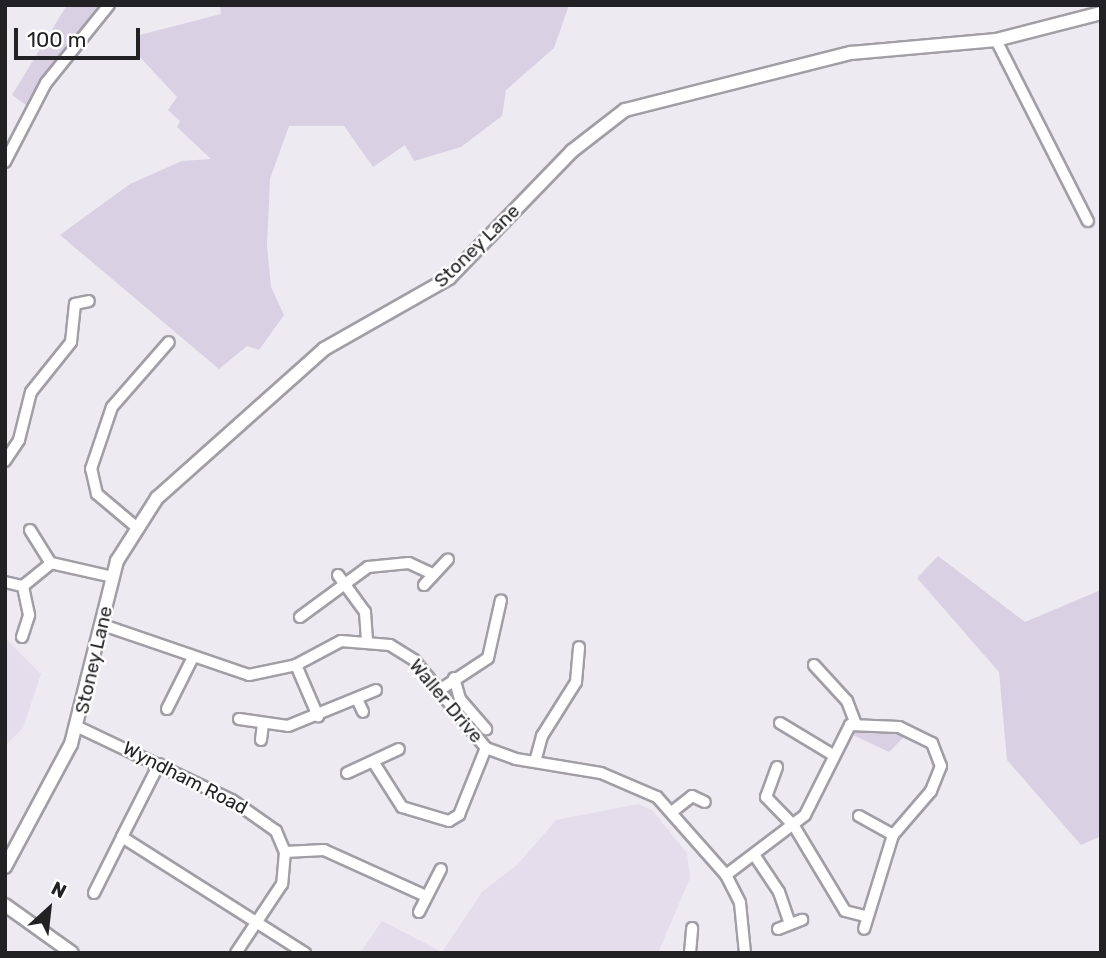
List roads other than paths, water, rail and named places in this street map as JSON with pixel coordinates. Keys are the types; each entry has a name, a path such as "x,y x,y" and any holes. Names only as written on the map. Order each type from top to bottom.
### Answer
{"street":[{"path":"5,162 46,83 109,5"},
{"name":"Stoney Lane","path":"5,867 78,727 113,578 135,526 170,482 324,349 449,278 572,151 625,110 851,53 996,40 1101,13"},
{"path":"996,40 1088,221"},
{"path":"5,461 19,440 31,392 71,342 75,304 89,301"},
{"path":"135,526 97,494 91,469 113,407 169,342"},
{"path":"30,530 51,563 113,578"},
{"path":"424,585 448,559"},
{"path":"300,617 341,579 385,562 409,562 433,574"},
{"path":"23,586 51,563"},
{"path":"341,579 365,612 367,639"},
{"path":"5,582 23,586"},
{"path":"22,637 29,615 23,586"},
{"path":"438,691 488,658 491,613 501,600"},
{"name":"Waller Drive","path":"103,625 192,659 249,675 296,665 334,644 367,639 402,652 486,748 535,762 625,780 673,811 726,875 740,903 745,953"},
{"path":"535,762 542,736 576,682 579,647"},
{"path":"185,705 170,704 192,659"},
{"path":"814,664 847,701 855,722"},
{"path":"296,665 318,716"},
{"path":"454,678 460,699 486,729"},
{"path":"239,719 288,726 318,716 376,690"},
{"path":"566,698 576,706"},
{"path":"357,699 363,712"},
{"path":"726,875 794,826 814,801 833,755 855,722"},
{"path":"855,722 900,727 932,743 940,755 936,783 893,835 865,916 864,929"},
{"path":"261,740 263,723"},
{"path":"780,723 833,755"},
{"name":"Wyndham Road","path":"78,727 159,764 257,814 276,831 285,852"},
{"path":"374,763 402,807 449,821 459,815 486,748"},
{"path":"347,772 374,763 398,750"},
{"path":"93,893 159,764"},
{"path":"777,767 764,793 794,826 845,911 865,916"},
{"path":"673,811 692,796 705,802"},
{"path":"859,816 893,835"},
{"path":"122,838 259,920 304,953"},
{"path":"236,953 282,884 285,852 324,850 426,896"},
{"path":"755,856 779,892 790,924"},
{"path":"419,912 441,869"},
{"path":"5,905 72,953"},
{"path":"778,929 803,920"},
{"path":"690,953 692,928"}]}
